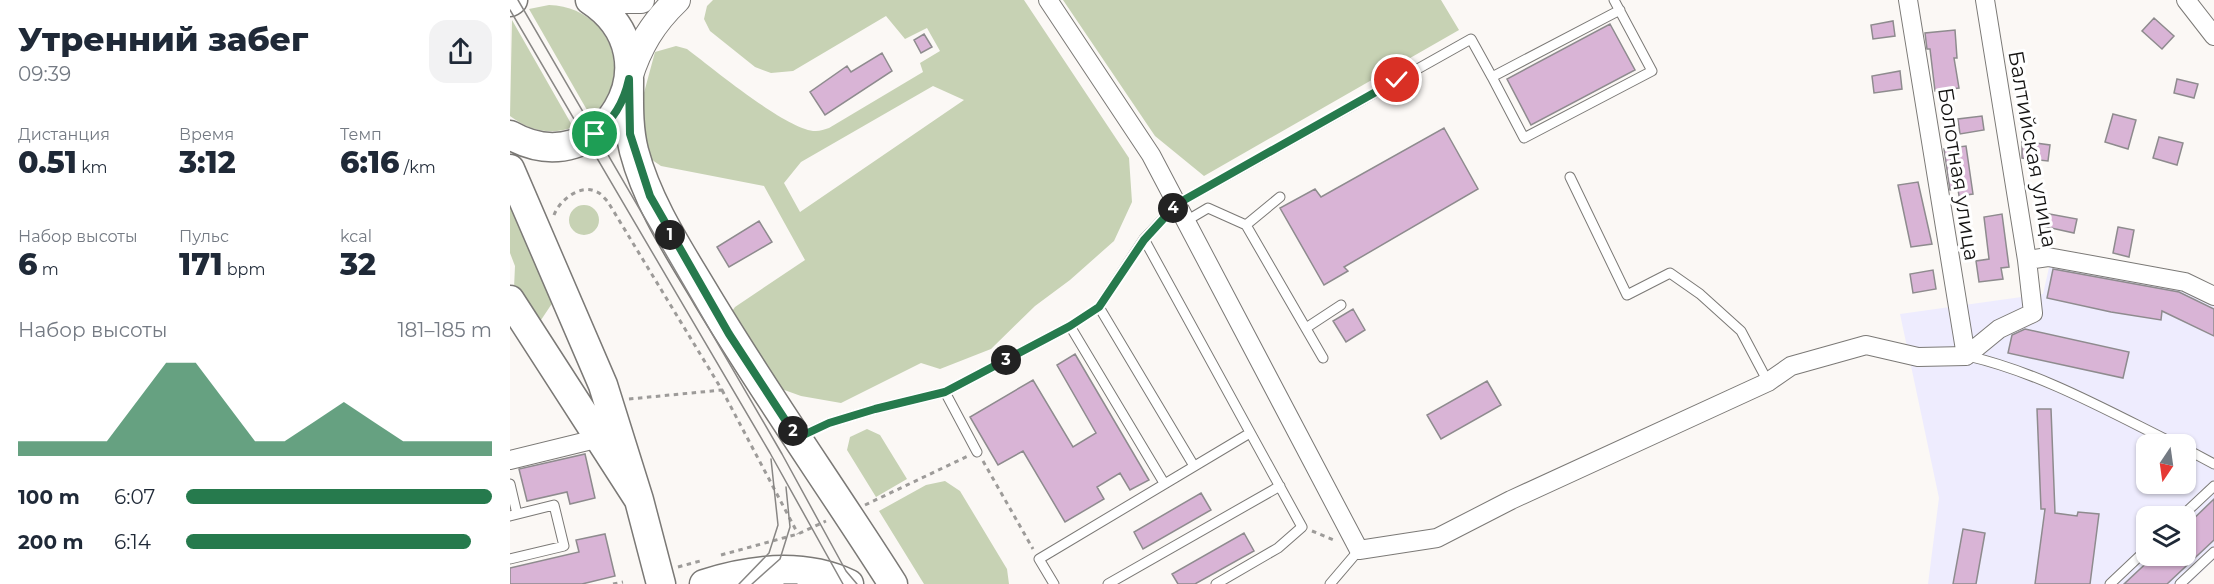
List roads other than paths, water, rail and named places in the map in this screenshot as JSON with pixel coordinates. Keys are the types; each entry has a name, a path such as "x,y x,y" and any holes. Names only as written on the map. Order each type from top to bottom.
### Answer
{"main road":[{"path":"590,0 611,17 619,28 628,51 630,134 650,196 729,334 893,584"},
{"path":"613,0 641,0"},
{"path":"518,142 563,146 588,138 598,131 620,107 645,37 658,18 677,0"},
{"path":"510,169 603,385 639,500 668,576"},
{"path":"510,300 639,500"},
{"path":"707,571 729,576 790,569 813,571 839,582 855,562 861,550 854,523"}],"street":[{"path":"1048,0 1151,154 1359,550 1437,538 1511,500 1768,382 1791,366 1866,345 1918,357 1966,356 1999,329 2033,313 2027,260"},
{"name":"Болотная улица","path":"1908,0 1966,356"},
{"name":"Балтийская улица","path":"1985,0 2027,260 2048,257 2185,282 2214,296"},
{"path":"2186,0 2214,36"},
{"path":"510,460 600,438"}],"lane":[{"path":"797,438 829,423 945,392 1070,326 1099,307 1144,240 1177,204 1471,39 1524,138 1652,71 1614,0"},
{"path":"1492,77 1620,10"},
{"path":"1570,177 1627,295 1670,273 1700,294 1741,331 1768,382"},
{"path":"1246,225 1280,197"},
{"path":"1186,221 1208,208 1246,225 1323,358"},
{"path":"1144,240 1302,527 1278,548 1216,584"},
{"path":"1306,328 1341,305"},
{"path":"1099,307 1194,466"},
{"path":"1070,326 1164,483"},
{"path":"1966,356 1996,363 2070,392 2155,434"},
{"path":"945,392 977,452"},
{"path":"1054,584 1039,559 1250,433"},
{"path":"2196,454 2214,464"},
{"path":"510,484 513,515 554,505 564,546 510,559"},
{"path":"1108,584 1280,486"},
{"path":"2193,506 2214,486"},
{"path":"1330,584 1359,550"},
{"path":"2180,584 2214,552"},
{"path":"2110,584 2136,559"}],"tram line":[{"path":"518,0 782,454 846,571 857,584"},
{"path":"510,10 770,453 843,584"},
{"path":"739,584 769,553 778,525 771,459"},
{"path":"752,584 780,559 790,527 786,487"},
{"path":"784,584 797,584"}]}
